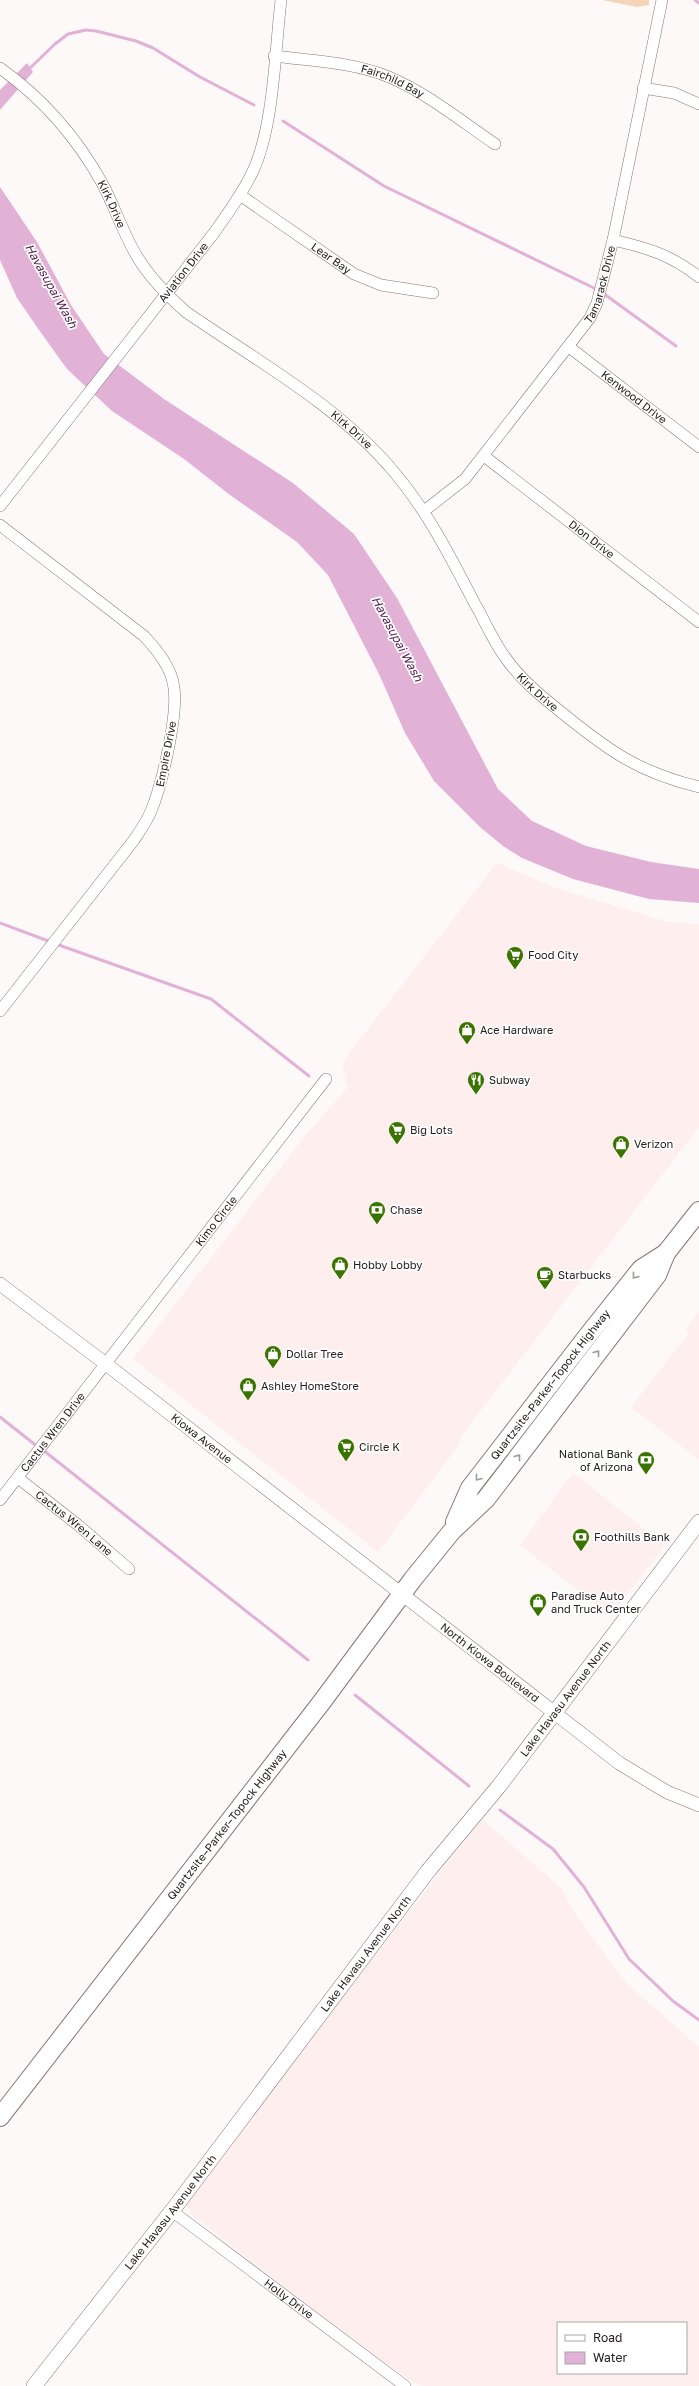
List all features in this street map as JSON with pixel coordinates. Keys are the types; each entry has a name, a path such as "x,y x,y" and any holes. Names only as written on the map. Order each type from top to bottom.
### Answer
{"highway":[{"name":"Quartzsite–Parker–Topock Highway","path":"0,2117 312,1716 401,1595 452,1530 470,1488 641,1269 666,1253 699,1211"}],"main road":[{"name":"Lake Havasu Avenue North","path":"34,2386 172,2211 428,1871 473,1819 699,1522"}],"street":[{"name":"Aviation Drive","path":"0,506 214,233 240,195 254,170 262,147 269,113 281,0"},
{"name":"Tamarack Drive","path":"424,511 465,479 569,347 590,318 597,303 613,240 662,0"},
{"name":"Fairchild Bay","path":"274,56 359,67 389,77 417,92 495,144"},
{"name":"Kirk Drive","path":"0,68 35,96 72,136 102,183 138,258 166,294 186,312 324,406 374,450 394,471 424,511 504,657 531,688 599,742 631,763 657,776 699,787"},
{"path":"643,88 674,94 699,104"},
{"name":"Lear Bay","path":"240,195 354,274 381,286 433,292"},
{"path":"613,240 649,248 679,262 699,277"},
{"name":"Kenwood Drive","path":"569,347 699,447"},
{"name":"Dion Drive","path":"484,456 699,622"},
{"name":"Empire Drive","path":"0,526 144,636 156,649 166,666 174,688 174,714 161,779 151,813 134,840 0,1011"},
{"name":"Kimo Circle","path":"106,1364 326,1079"},
{"name":"Kiowa Avenue","path":"0,1284 106,1364 401,1595"},
{"name":"Cactus Wren Drive","path":"0,1500 106,1364"},
{"name":"Cactus Wren Lane","path":"18,1478 78,1525 129,1569"},
{"name":"North Kiowa Boulevard","path":"401,1595 619,1763 667,1792 699,1805"},
{"name":"Holly Drive","path":"172,2211 405,2386"}],"shaded area":[{"path":"602,0 649,0 649,5 637,7"},
{"path":"497,863 553,887 667,922 699,924 699,1127 462,1435 459,1445 378,1552 133,1359 305,1136 349,1086 345,1082 346,1075 342,1066 350,1052"},
{"path":"699,1312 699,1460 631,1407 689,1333 685,1330"},
{"path":"573,1473 665,1545 611,1616 520,1545"},
{"path":"483,1820 560,1887 578,1918 627,1984 699,2047 699,2386 423,2386 414,2383 363,2348 192,2215 187,2205 188,2197 471,1832"}],"water":[{"path":"27,63 33,72 0,110 0,90"},
{"name":"Havasupai Wash","path":"0,187 37,242 71,305 104,354 164,399 293,483 354,534 397,598 498,789 532,821 586,846 651,862 699,869 699,903 649,899 573,879 522,858 503,846 480,827 434,781 405,733 379,674 328,575 297,542 230,495 184,459 112,411 67,369 17,298 0,260"}],"waterway":[{"path":"695,0 699,3"},
{"path":"28,70 55,44 68,34 86,30 96,31 136,41 153,48 200,77 254,105"},
{"path":"283,121 384,186 600,291 676,346"},
{"path":"0,923 51,942"},
{"path":"56,944 211,999 309,1076"},
{"path":"0,1417 38,1447"},
{"path":"43,1450 308,1660"},
{"path":"355,1695 469,1786"},
{"path":"500,1810 553,1849 584,1887 629,1959 673,2001 699,2020"}],"place":[{"name":"Food City","path":"515,970"},
{"name":"Ace Hardware","path":"467,1045"},
{"name":"Subway","path":"476,1095"},
{"name":"Big Lots","path":"397,1145"},
{"name":"Verizon","path":"621,1159"},
{"name":"Chase","path":"377,1225"},
{"name":"Hobby Lobby","path":"340,1280"},
{"name":"Starbucks","path":"545,1290"},
{"name":"Dollar Tree","path":"273,1369"},
{"name":"Ashley HomeStore","path":"248,1401"},
{"name":"Circle K","path":"346,1462"},
{"name":"National Bank of Arizona","path":"646,1475"},
{"name":"Foothills Bank","path":"581,1552"},
{"name":"Paradise Auto and Truck Center","path":"538,1617"}]}
